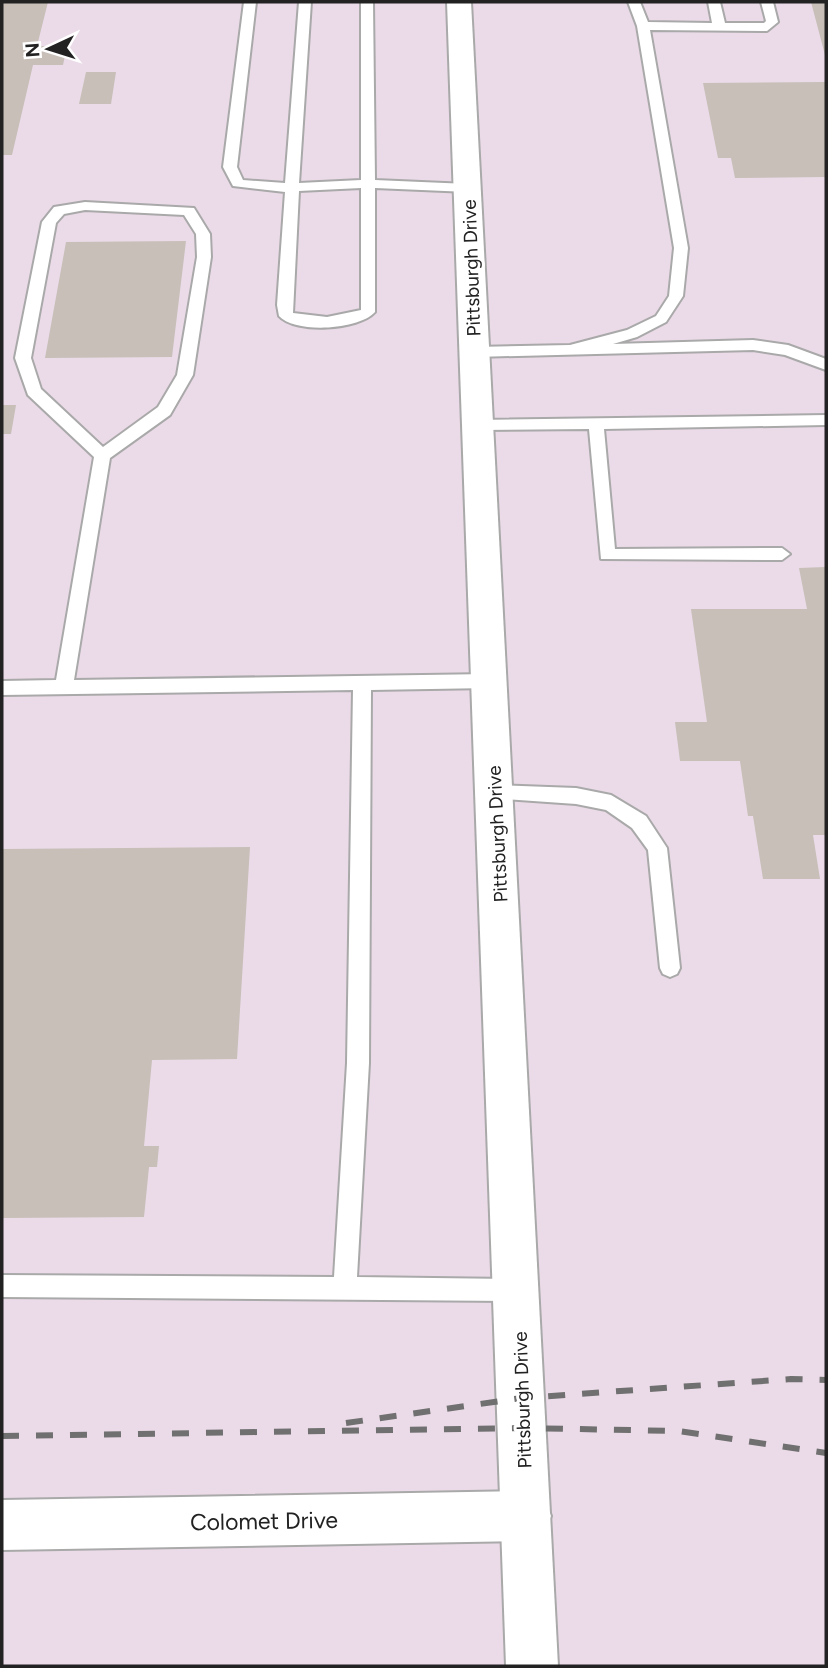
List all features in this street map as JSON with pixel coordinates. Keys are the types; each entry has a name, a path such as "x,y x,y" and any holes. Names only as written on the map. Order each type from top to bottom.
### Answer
{"street":[{"name":"Pittsburgh Drive","path":"459,2 533,1666"},
{"name":"Colomet Drive","path":"2,1525 526,1517"}],"lane":[{"path":"250,2 230,167 238,183 258,187 368,184 468,188"},
{"path":"305,2 284,305 286,316 297,321 356,319 368,312 368,2"},
{"path":"572,349 632,334 661,320 676,296 681,248 643,26 634,2"},
{"path":"714,2 719,27"},
{"path":"643,26 768,27 772,22 767,2"},
{"path":"64,687 102,456 164,411 185,375 204,257 203,234 189,211 85,206 59,211 49,222 23,358 34,391 102,456"},
{"path":"475,352 753,345 788,350 826,365"},
{"path":"478,425 826,420"},
{"path":"596,423 607,555 782,554"},
{"path":"2,688 490,681"},
{"path":"345,1288 358,1063 362,683"},
{"path":"495,793 576,796 611,803 639,822 657,848 670,968"},
{"path":"2,1286 518,1290"}],"shaded area":[{"path":"2,2 826,2 826,1666 2,1666"}],"building":[{"path":"2,2 48,2 37,46 67,46 63,65 33,65 12,155 2,155"},
{"path":"811,2 826,2 826,55 825,55"},
{"path":"86,72 116,72 111,104 79,104"},
{"path":"826,82 826,177 735,178 731,158 718,158 703,83"},
{"path":"186,241 172,357 45,358 66,242"},
{"path":"2,405 16,405 11,434 2,434"},
{"path":"826,567 826,835 813,835 820,879 763,879 753,816 748,816 740,761 680,761 675,722 707,722 691,609 807,609 799,568"},
{"path":"250,847 237,1059 152,1060 144,1146 159,1146 157,1167 149,1167 144,1217 2,1218 2,849"}],"railway":[{"path":"346,1423 522,1398 791,1379 826,1380"},
{"path":"2,1436 523,1428 678,1431 826,1453"}]}
